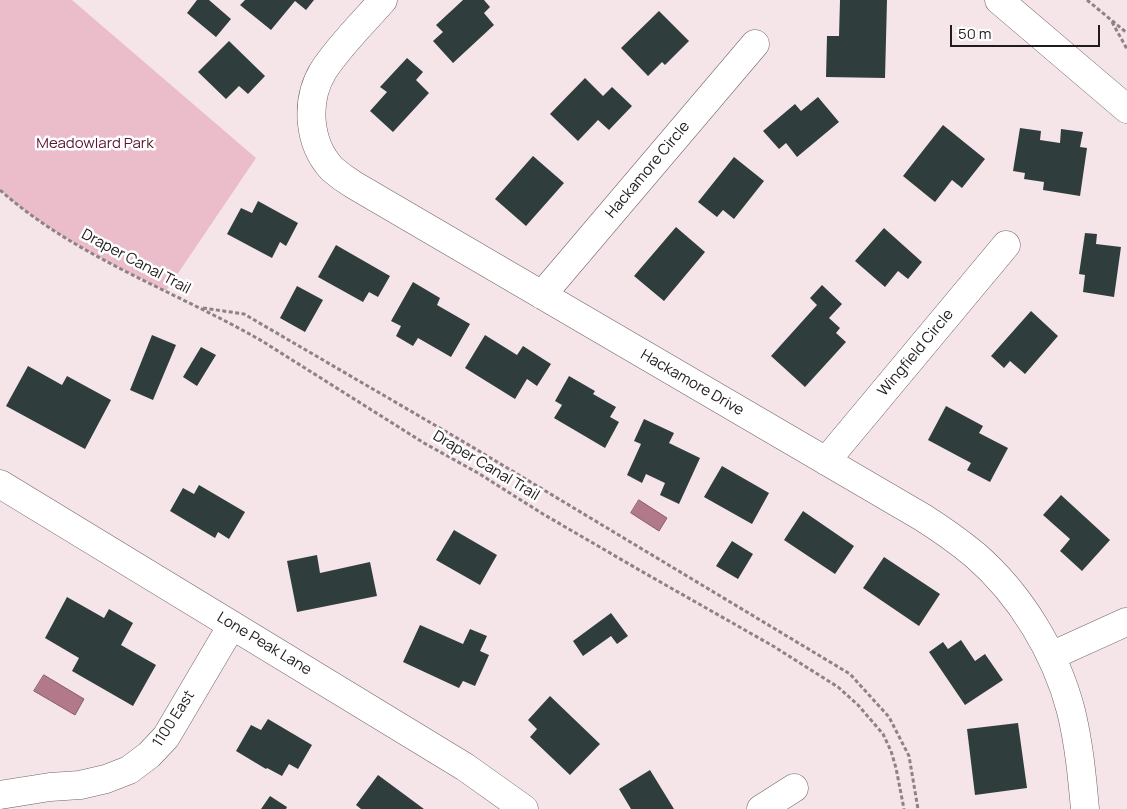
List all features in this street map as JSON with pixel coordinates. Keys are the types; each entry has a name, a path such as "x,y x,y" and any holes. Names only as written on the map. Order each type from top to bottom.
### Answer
{"street":[{"name":"Hackamore Drive","path":"383,0 332,59 316,87 312,102 311,118 313,132 324,158 332,169 354,185 935,525 976,556 1009,591 1051,656 1065,693 1075,728 1081,764 1085,809"},
{"path":"999,0 1127,110"},
{"name":"Hackamore Circle","path":"542,295 755,44"},
{"name":"Wingfield Circle","path":"826,461 1006,245"},
{"name":"Lone Peak Lane","path":"0,484 466,767 524,809"},
{"path":"1051,656 1126,622"},
{"name":"1100 East","path":"0,795 52,798 80,785 106,779 129,770 150,755 166,737 232,625"},
{"path":"761,809 794,788"}],"path":[{"path":"1087,0 1127,33"},
{"path":"1110,19 1127,49"},
{"name":"Draper Canal Trail","path":"0,190 33,216 90,252 262,341 424,443 478,473 640,571 773,646 838,687 858,705 883,734 891,751 904,809"},
{"path":"198,307 244,314 469,445 850,674 889,717 909,756 918,809"}],"green space":[{"name":"Meadowlard Park","path":"0,0 72,0 256,158 166,291 79,246 38,220 0,190"}],"shaded area":[{"path":"639,500 667,518 659,531 631,513"},
{"path":"44,675 84,699 75,715 34,691"}],"building":[{"path":"197,0 209,0 231,19 216,37 187,13"},
{"path":"245,0 314,0 306,10 295,1 271,30 240,5"},
{"path":"463,0 484,0 490,7 484,13 494,25 453,63 433,41 443,32 436,25"},
{"path":"840,0 887,0 885,78 826,77 827,36 839,36"},
{"path":"659,11 689,41 665,65 662,62 648,76 621,48"},
{"path":"229,41 265,76 248,94 239,86 226,99 198,72"},
{"path":"407,58 423,72 416,80 429,93 393,132 370,111 387,92 380,87"},
{"path":"585,78 603,96 612,87 632,106 609,130 598,120 578,141 550,114"},
{"path":"818,97 839,122 797,157 786,143 779,149 763,131 795,104 801,111"},
{"path":"943,125 985,159 962,188 952,180 935,202 903,176"},
{"path":"1020,128 1041,131 1040,140 1060,143 1061,129 1083,132 1080,147 1087,148 1080,196 1043,190 1044,182 1024,179 1025,173 1013,171"},
{"path":"533,156 564,183 526,226 495,199"},
{"path":"734,157 764,181 734,219 723,210 717,217 698,202"},
{"path":"258,201 298,223 286,246 280,242 272,258 227,234 241,208 252,213"},
{"path":"676,227 705,252 664,301 634,276"},
{"path":"884,228 922,262 908,279 898,271 885,287 855,261"},
{"path":"1085,233 1097,234 1096,244 1121,247 1114,297 1083,292 1085,275 1079,274"},
{"path":"336,245 390,276 378,297 369,292 363,302 318,277"},
{"path":"413,282 440,298 437,305 470,324 451,357 418,338 413,346 396,336 401,326 391,321"},
{"path":"822,285 842,304 829,318 840,328 836,333 846,342 805,387 771,356 817,305 810,298"},
{"path":"297,286 323,300 305,332 280,318"},
{"path":"1031,311 1058,336 1025,374 1010,361 1004,368 991,356"},
{"path":"152,335 176,345 153,400 130,390"},
{"path":"485,335 517,355 523,346 551,364 537,386 527,379 515,399 465,368"},
{"path":"201,347 216,355 197,386 183,377"},
{"path":"28,366 62,385 67,376 111,400 85,449 6,406"},
{"path":"569,376 595,391 593,394 616,407 610,417 619,422 605,448 554,418 562,405 555,401"},
{"path":"946,406 983,426 979,433 1008,448 990,482 967,470 971,463 928,440"},
{"path":"644,419 674,433 669,443 700,458 679,504 660,495 665,483 646,474 642,483 627,475 641,444 634,441"},
{"path":"722,466 769,493 752,524 704,497"},
{"path":"199,485 245,512 229,539 218,532 215,538 170,511 183,488 194,494"},
{"path":"1061,495 1110,540 1082,571 1060,551 1070,539 1043,515"},
{"path":"803,511 854,546 835,574 784,540"},
{"path":"454,530 497,555 480,585 436,560"},
{"path":"732,541 753,554 738,579 716,566"},
{"path":"317,555 320,573 370,562 377,596 297,612 287,561"},
{"path":"884,557 940,594 919,626 863,588"},
{"path":"67,597 104,618 109,609 133,623 121,645 156,665 133,706 72,671 79,658 45,638"},
{"path":"611,613 628,636 617,644 611,636 583,656 573,641"},
{"path":"420,625 463,644 470,629 487,636 480,651 489,655 475,686 463,681 459,688 403,662"},
{"path":"961,640 975,661 985,654 1003,680 965,705 929,652 943,642 948,649"},
{"path":"550,696 600,744 570,775 530,737 537,729 528,720"},
{"path":"268,719 312,745 298,769 289,764 282,776 236,751 251,725 261,730"},
{"path":"1018,723 1027,788 975,795 967,729"},
{"path":"650,770 674,809 631,809 619,789"},
{"path":"378,775 424,809 361,809 356,805"},
{"path":"270,796 287,807 286,809 261,809"}]}
